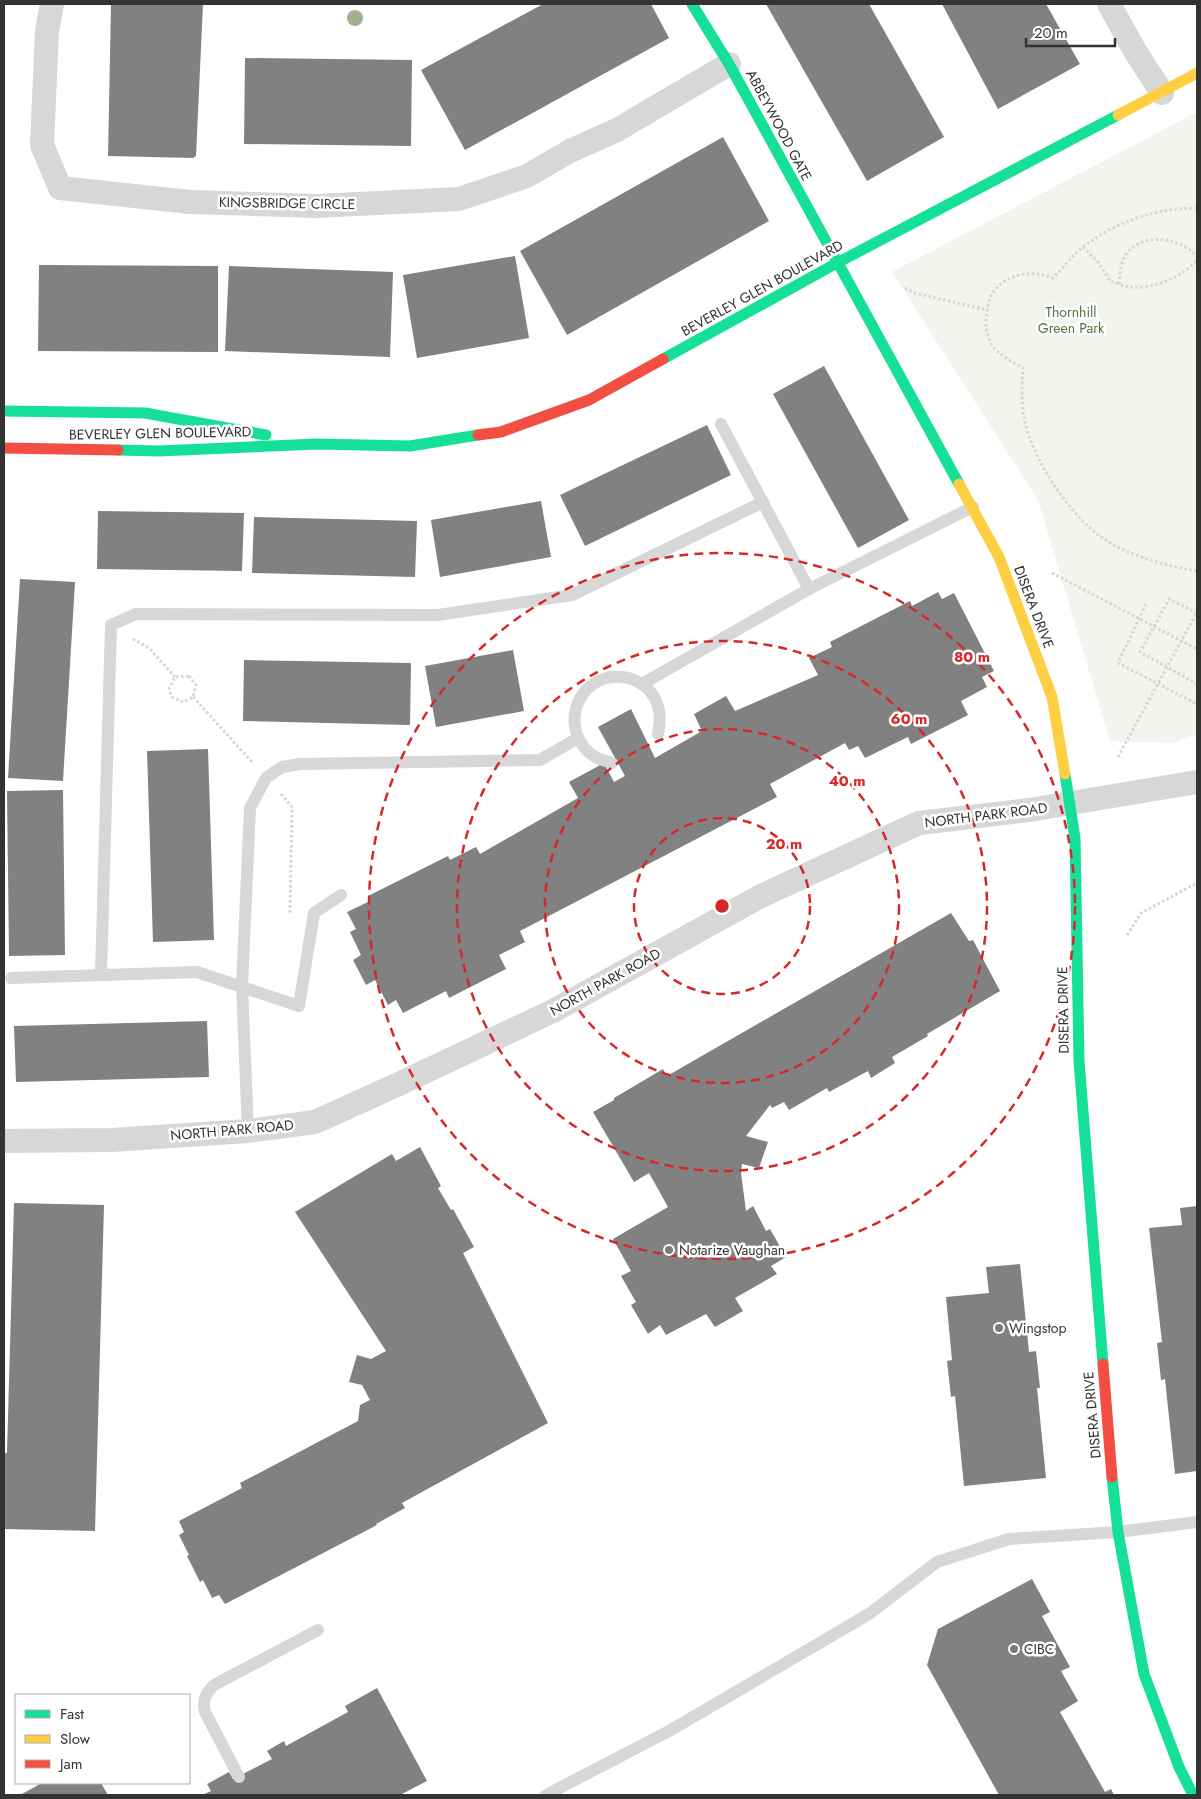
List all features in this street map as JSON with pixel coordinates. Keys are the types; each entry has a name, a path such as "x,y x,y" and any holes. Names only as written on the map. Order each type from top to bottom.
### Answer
{"street":[{"name":"KINGSBRIDGE CIRCLE","path":"52,4 47,31 42,145 60,188 190,202 316,206 459,199 527,176 570,151 618,130 729,64"},
{"name":"ABBEYWOOD GATE","path":"692,4 729,64 837,264"},
{"path":"1109,4 1135,51 1162,93"},
{"name":"BEVERLEY GLEN BOULEVARD","path":"4,448 160,451 317,444 410,446 501,432 589,400 837,264 1197,73"},
{"name":"DISERA DRIVE","path":"837,264 999,558 1052,697 1075,838 1079,1061 1112,1480 1118,1532 1144,1674 1179,1767 1192,1795"},
{"name":"BEVERLEY GLEN BOULEVARD","path":"4,411 145,413 317,444"},
{"name":"NORTH PARK ROAD","path":"4,1142 112,1140 248,1131 315,1122 553,1011 761,896 919,823 1070,804 1197,782"}],"lane":[{"path":"720,424 809,589"},
{"path":"101,974 111,625 136,614 438,615 572,595 763,502"},
{"path":"642,684 809,589 972,507"},
{"path":"612,762 598,758 586,750 578,738 574,725 575,711 580,698 589,687 601,679 615,676 629,678 642,684 652,693 658,706 661,720 658,734"},
{"path":"248,1131 242,986 250,808 266,778 282,768 300,764 540,760 578,738"},
{"path":"11,978 197,972 299,1006 314,913 341,895"},
{"path":"546,1795 669,1731 861,1618 937,1562 1009,1539 1118,1532 1197,1522"},
{"path":"239,1777 205,1712 203,1703 206,1693 214,1685 318,1630"}],"path":[{"path":"1197,208 1157,212 1126,222 1100,235 1083,247 1053,278 1035,274 1018,275 1002,282 991,296 986,323 994,347 1005,358 1023,368 1024,417 1032,444 1058,492 1073,511 1104,539 1140,557 1176,567 1197,570"},
{"path":"1083,247 1098,262 1110,281 1118,284 1129,287 1153,286 1180,275 1197,258 1180,243 1162,239 1148,240 1137,245 1127,254 1122,264 1118,284"},
{"path":"905,288 916,293 987,310"},
{"path":"1052,573 1197,649"},
{"path":"1118,757 1168,668 1197,613 1169,599 1140,652 1168,668 1197,684"},
{"path":"1146,604 1118,663 1197,704"},
{"path":"111,625 149,648 175,677"},
{"path":"189,676 196,685 193,697 183,702 172,697 169,689 175,677 189,676"},
{"path":"1127,935 1142,913 1197,883"}],"green space":[{"name":"Thornhill Green Park","path":"1197,112 1197,734 1173,743 1110,741 1038,500 892,272"}],"building":[{"path":"111,4 203,4 196,156 193,158 108,156"},
{"path":"543,4 651,4 669,38 465,150 421,70"},
{"path":"766,4 869,4 944,137 867,181"},
{"path":"942,4 1046,4 1080,64 998,109"},
{"path":"245,58 412,60 411,146 244,144"},
{"path":"723,137 769,221 567,335 520,251"},
{"path":"515,256 529,338 417,358 403,275"},
{"path":"39,265 218,266 218,352 38,351"},
{"path":"229,266 393,272 390,357 225,351"},
{"path":"824,366 909,520 858,548 773,394"},
{"path":"707,425 731,475 585,546 560,495"},
{"path":"541,501 551,557 440,577 431,520"},
{"path":"98,511 244,513 242,571 97,569"},
{"path":"254,517 417,521 415,577 252,573"},
{"path":"20,579 75,582 63,781 8,778"},
{"path":"938,592 942,599 954,593 994,671 982,677 987,687 961,701 968,715 911,744 908,737 865,758 858,746 849,750 845,743 770,784 777,797 520,931 525,942 499,955 506,969 449,998 446,991 403,1013 396,1000 388,1005 375,980 366,985 353,960 361,955 350,932 356,929 347,912 370,901 368,896 448,856 450,860 476,847 480,854 578,798 569,782 604,763 614,782 625,776 598,727 631,709 655,758 702,731 694,714 726,696 735,711 818,675 809,658 832,647 830,642 910,601 912,606"},
{"path":"513,650 524,711 436,727 425,666"},
{"path":"244,660 411,663 410,725 243,721"},
{"path":"208,749 214,940 153,942 147,751"},
{"path":"63,790 65,955 9,956 7,791"},
{"path":"951,913 969,941 973,940 1000,991 892,1057 895,1063 871,1078 868,1071 829,1092 827,1088 789,1110 784,1102 772,1108 770,1105 746,1136 768,1142 759,1168 742,1164 741,1173 746,1211 753,1206 766,1231 770,1229 786,1257 771,1266 777,1274 735,1298 743,1311 715,1327 706,1314 666,1335 660,1325 648,1334 631,1305 636,1302 621,1276 631,1271 613,1239 668,1207 649,1173 634,1182 593,1112 663,1069 667,1076"},
{"path":"207,1021 209,1077 16,1082 14,1026"},
{"path":"420,1147 441,1186 438,1188 451,1210 453,1209 474,1247 463,1253 548,1423 402,1503 405,1508 377,1525 225,1604 219,1595 212,1598 203,1580 200,1582 179,1535 184,1532 179,1521 242,1488 240,1483 358,1421 360,1405 370,1400 362,1385 349,1382 357,1355 371,1359 386,1351 295,1212 392,1154 396,1161"},
{"path":"14,1203 104,1205 95,1531 4,1529 4,1453 7,1453"},
{"path":"1197,1206 1197,1471 1175,1474 1165,1379 1161,1380 1157,1343 1162,1342 1149,1228 1182,1225 1180,1208"},
{"path":"1020,1264 1029,1352 1036,1351 1040,1388 1037,1388 1046,1478 964,1486 955,1396 951,1397 947,1361 952,1360 946,1297 989,1293 986,1267"},
{"path":"1032,1579 1050,1612 1042,1616 1070,1667 1061,1671 1078,1701 1060,1712 1105,1792 1111,1789 1114,1795 999,1795 927,1665 938,1629"},
{"path":"377,1688 427,1781 400,1795 202,1795 211,1791 207,1784 229,1772 233,1779 272,1759 267,1751 284,1741 286,1746 348,1712 345,1706"},
{"path":"40,1784 102,1784 108,1795 20,1795"}],"traffic: fast":[{"path":"692,4 729,64 959,484"},
{"path":"663,359 837,263 1118,115"},
{"path":"4,411 145,413 266,435"},
{"path":"118,450 159,451 317,444 410,446 478,435"},
{"path":"1065,774 1075,838 1079,1061 1103,1364"},
{"path":"1112,1477 1118,1532 1144,1674 1179,1767 1193,1795"}],"traffic: slow":[{"path":"1118,115 1197,73"},
{"path":"959,484 999,557 1052,697 1065,774"}],"traffic: jam":[{"path":"478,435 501,432 589,400 663,359"},
{"path":"4,448 118,450"},
{"path":"1103,1364 1112,1477"}],"place":[{"name":"Notarize Vaughan","path":"669,1250"},
{"name":"Wingstop","path":"999,1328"},
{"name":"CIBC","path":"1014,1649"}]}
